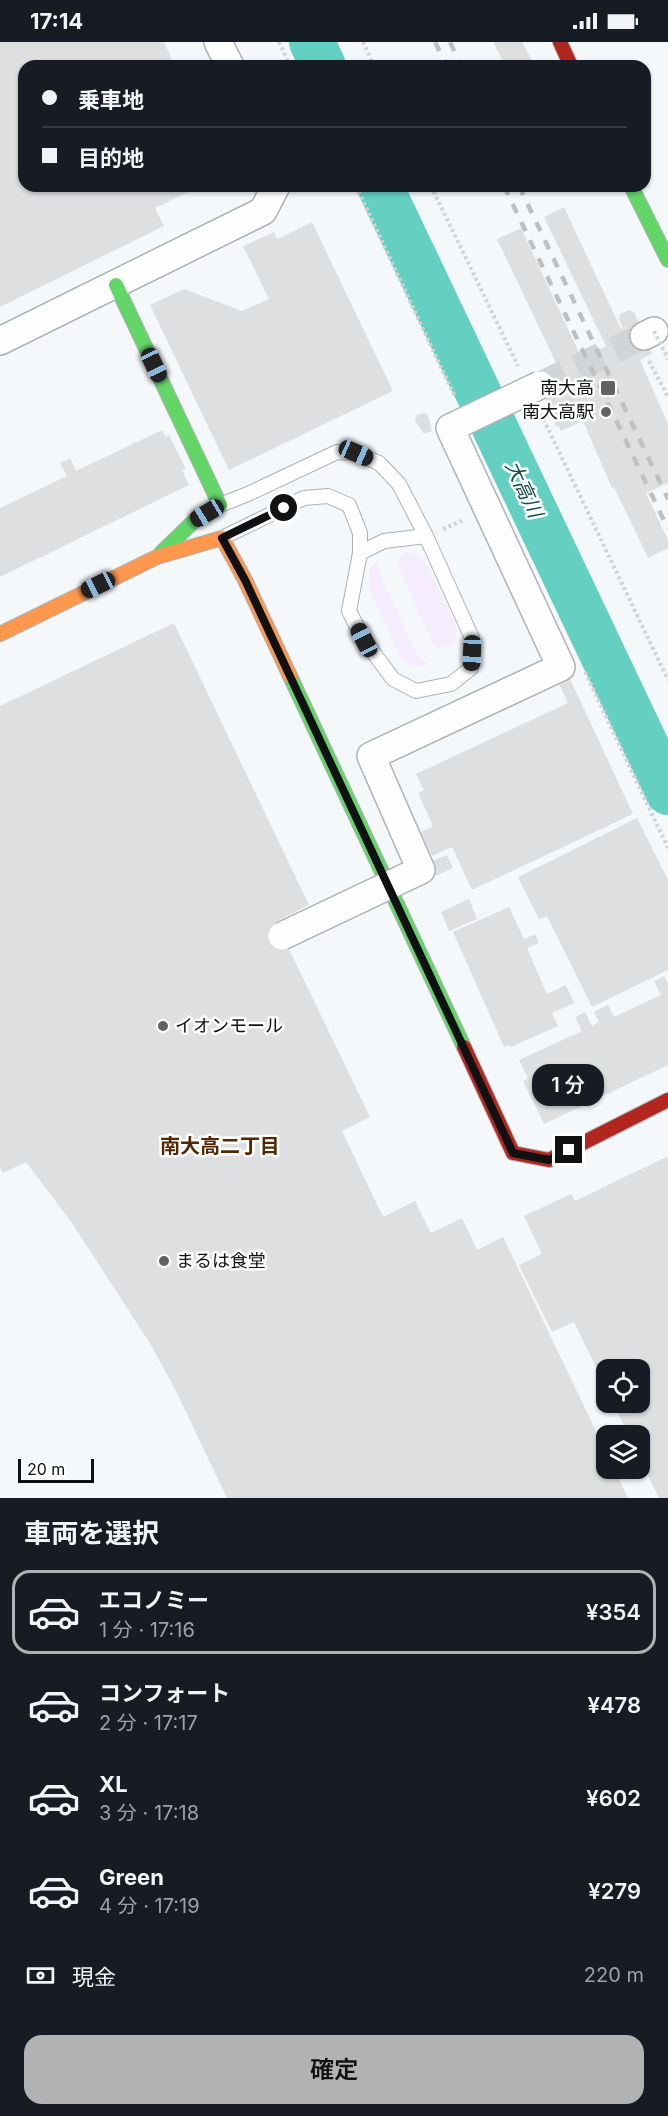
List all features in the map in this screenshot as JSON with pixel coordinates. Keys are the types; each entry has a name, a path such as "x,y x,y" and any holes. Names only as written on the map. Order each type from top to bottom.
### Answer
{"street":[{"path":"218,42 228,60"},
{"path":"560,42 568,60"},
{"path":"0,341 263,211 273,192"},
{"path":"634,192 668,260"},
{"path":"116,285 220,505 195,520 157,557"},
{"path":"282,936 421,870 371,756 561,668 450,428 534,390"},
{"path":"0,633 157,557 222,538 245,580 513,1153 549,1160 668,1100"}],"lane":[{"path":"220,505 337,452 356,453 379,463 399,484 426,536 472,638 471,668 451,684 416,691 393,679 364,640 349,611 360,553 360,533 349,505 328,496 304,498 222,538"},
{"path":"360,553 384,541 426,536"}],"path":[{"path":"279,42 287,60"},
{"path":"363,42 371,60"},
{"path":"434,192 534,390 668,680"},
{"path":"668,359 648,340 668,397"},
{"path":"426,536 472,516"}],"shaded area":[{"path":"406,552 418,555 426,563 455,622 456,636 453,645 438,648 432,642 398,566 399,557"},
{"path":"378,562 379,572 416,653 429,665 417,667 407,664 399,654 369,589 370,568"}],"building":[{"path":"0,42 164,42 172,60 18,60 18,192 188,192 155,208 164,226 0,307"},
{"path":"493,42 522,42 532,60 502,60"},
{"name":"南大高駅","path":"564,207 621,329 623,329 619,319 620,314 629,310 634,312 652,354 640,360 668,424 668,483 646,493 668,540 668,548 648,558 614,487 612,488 583,421 561,431 559,426 556,427 537,376 558,367 497,239 521,228 581,357 606,346 544,217"},
{"path":"312,222 393,391 229,470 150,305 184,289 242,311 269,299 243,246 274,232 277,239"},
{"path":"424,413 428,415 432,431 424,434 415,421 417,415"},
{"path":"162,430 166,437 169,435 186,469 182,470 189,485 0,577 0,508 67,476 60,463 70,458 76,471"},
{"name":"イオンモール","path":"174,623 309,905 276,922 370,1117 342,1131 383,1217 415,1201 431,1233 462,1218 477,1250 503,1237 596,1431 596,1479 619,1479 628,1498 227,1498 176,1391 151,1345 72,1223 26,1162 3,1173 0,1168 0,706"},
{"path":"570,679 633,814 472,890 452,847 432,856 421,832 433,826 418,793 424,790 416,774 568,703 559,684"},
{"path":"637,818 668,880 668,970 592,1007 547,916 539,919 518,877"},
{"path":"447,855 453,868 436,876 430,862"},
{"path":"469,899 477,919 449,931 441,912"},
{"path":"509,907 524,939 535,934 539,943 527,948 547,994 566,985 574,1003 552,1013 558,1026 511,1047 510,1045 504,1047 453,932"},
{"path":"664,976 668,984 668,1065 544,1124 523,1081 528,1078 519,1060 582,1031 575,1017 585,1012 592,1026 599,1022 594,1012 608,1005 614,1017 661,995 654,981"},
{"path":"668,1156 668,1498 659,1498 650,1479 650,1425 624,1425 618,1413 650,1413 650,1359 596,1359 596,1367 574,1322 552,1332 519,1265 542,1254 524,1216 571,1194 575,1201"}],"waterway":[{"name":"大高川","path":"312,42 320,60"},
{"name":"大高川","path":"383,192 668,792"}],"tunnel":[{"path":"540,385 644,336"}],"railway":[{"path":"435,42 444,60"},
{"path":"450,42 458,60"},
{"path":"507,192 668,529"},
{"path":"522,192 668,499"}],"traffic: fast":[{"path":"634,192 668,260"},
{"path":"116,285 220,505 195,520 161,553"},
{"path":"290,676 464,1047"}],"traffic: slow":[{"path":"0,634 157,557 222,538 245,580 290,676"}],"traffic: jam":[{"path":"560,42 568,60"},
{"path":"464,1047 513,1153 549,1160 668,1100"}],"place":[{"name":"南大高","path":"608,388"},
{"name":"南大高駅","path":"606,412"},
{"name":"イオンモール","path":"163,1026"},
{"name":"まるは食堂","path":"164,1261"}],"district":[{"name":"南大高二丁目","path":"220,1146"}],"route":[{"path":"284,508 222,538 245,580 513,1153 549,1160 569,1150"}]}
